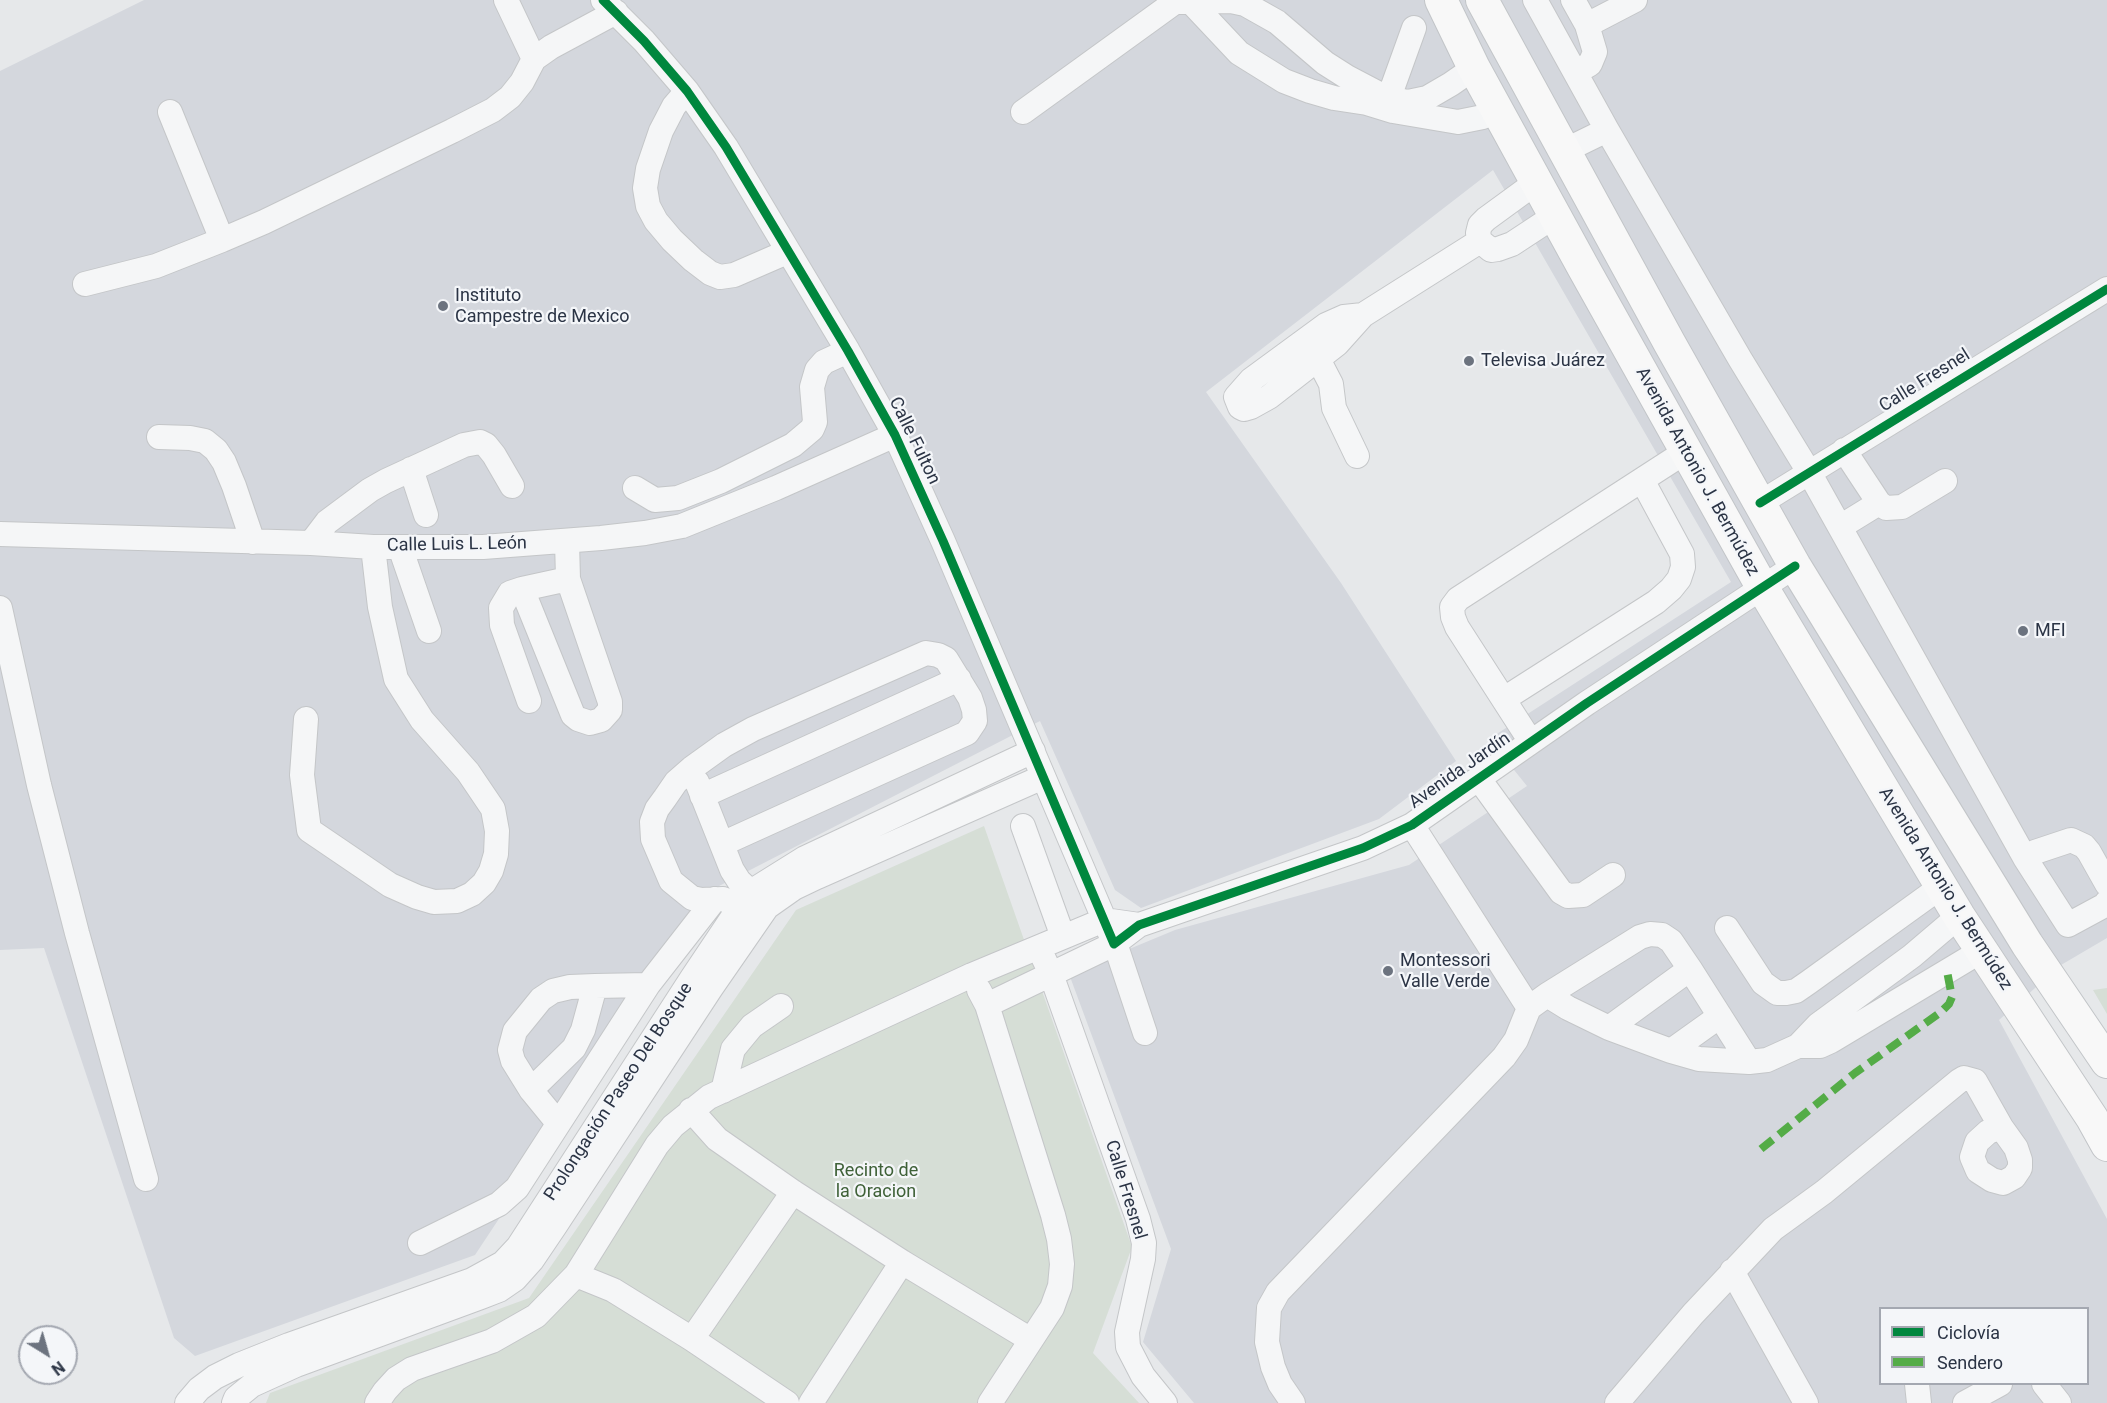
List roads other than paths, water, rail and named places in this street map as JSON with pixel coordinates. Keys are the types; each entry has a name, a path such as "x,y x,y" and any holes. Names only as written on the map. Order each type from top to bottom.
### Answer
{"main road":[{"name":"Avenida Antonio J. Bermúdez","path":"1441,0 1474,68 1762,587 1959,916 2092,1118 2107,1145"},
{"path":"1482,0 1795,566 2027,944 2107,1062"},
{"path":"1538,181 1550,183 1555,187 1593,239 1612,252 1622,254"},
{"path":"1583,267 1593,271 1606,282 1641,341 1652,346 1671,344"}],"street":[{"path":"506,0 534,59"},
{"path":"1535,0 1607,130 1740,359 1809,472 2025,858 2068,925 2107,902"},
{"path":"1574,0 1595,47 1594,58 1590,64 1576,72"},
{"path":"1587,25 1635,0"},
{"path":"1023,112 1175,2 1231,1 1245,4 1277,22 1324,63 1383,102 1429,119 1458,122 1483,117 1497,110"},
{"path":"1191,2 1239,53 1284,81 1310,92 1383,102 1408,102 1427,98 1474,68"},
{"path":"85,284 156,266 222,240 399,158 493,110 510,97 522,82 534,59 609,6"},
{"name":"Calle Fulton","path":"609,6 687,91 763,207 895,435 1104,920 1145,1033"},
{"path":"1383,102 1402,66 1414,28"},
{"path":"687,91 674,106 661,131 648,169 645,188 648,206 656,221 693,260 710,273 720,277 734,276 787,252"},
{"path":"170,112 222,240"},
{"path":"1564,151 1607,130"},
{"path":"1538,181 1480,225 1478,233 1480,241 1491,250 1498,249 1512,244 1556,215"},
{"path":"1362,315 1344,317 1326,325 1251,380 1236,398 1237,403 1244,409 1259,403 1318,359 1346,335 1362,315 1480,241"},
{"name":"Calle Fresnel","path":"1760,503 2107,289"},
{"path":"635,488 655,500 678,498 722,481 794,445 812,429 815,422 812,387 817,370 824,363 848,351"},
{"path":"1318,359 1331,384 1334,408 1357,456"},
{"name":"Calle Luis L. León","path":"0,534 311,543 373,547 483,547 645,533 682,526 776,488 895,435"},
{"path":"159,437 197,439 205,441 216,450 231,478 253,542"},
{"path":"311,543 327,522 349,504 386,481 465,445 480,442 486,445 495,455 512,486"},
{"path":"1844,450 1879,503 1886,508 1902,507 1945,481"},
{"path":"1531,742 1457,627 1452,607 1458,599 1686,452"},
{"path":"411,470 426,515"},
{"path":"1504,699 1656,602 1671,589 1678,579 1683,567 1682,554 1642,480"},
{"path":"1840,527 1879,503"},
{"path":"522,589 568,705 578,719 590,723 601,720 610,710 610,702 568,579 567,541"},
{"path":"306,719 302,775 309,830 390,885 417,897 435,902 458,901 472,894 484,883 491,871 496,854 497,831 493,809 468,772 422,720 396,679 380,607 373,547"},
{"path":"400,547 429,631"},
{"name":"Avenida Jardín","path":"1114,944 1140,925 1372,845 1412,825 1531,742 1795,566"},
{"path":"529,701 501,625 501,608 504,600 510,594 522,589 568,579"},
{"path":"0,608 7,677 39,785 74,922 146,1179"},
{"path":"722,844 967,733 975,721 974,710 970,698 946,659 938,654 926,653 753,729 724,745 676,782 657,809 652,822 653,839 671,881 692,898 723,899 753,906"},
{"path":"702,796 959,679"},
{"name":"Prolongación Paseo Del Bosque","path":"187,1403 199,1389 215,1377 239,1365 472,1280 509,1271 531,1260 555,1226 753,906 805,858 1033,751"},
{"path":"692,768 732,870 753,906"},
{"name":"Prolongación Paseo Del Bosque","path":"753,906 1043,777"},
{"path":"1479,779 1561,892 1568,896 1583,895 1613,875"},
{"path":"1412,825 1538,1002 1568,1008 1609,1028 1699,1059 1749,1062 1767,1060 1798,1046 1818,1024 1912,956 1959,916"},
{"path":"1023,826 1063,937"},
{"path":"2025,858 2035,852 2071,840 2084,846 2089,852 2107,884"},
{"path":"1726,928 1763,983 1777,993 1786,993 1809,982 1942,886"},
{"path":"420,1243 474,1217 518,1188 648,985 715,899"},
{"path":"377,1403 396,1379 412,1369 492,1341 528,1321 551,1302 576,1275 657,1145 691,1110 708,1097 972,975 1104,920"},
{"name":"Avenida Jardín","path":"1104,920 1140,925"},
{"path":"1293,1403 1280,1384 1267,1342 1269,1308 1278,1292 1504,1057 1538,1002 1641,937 1650,934 1662,935 1671,941 1749,1062"},
{"path":"987,1005 1114,944"},
{"name":"Calle Fresnel","path":"1038,948 1051,974 1138,1219 1144,1243 1140,1280 1127,1332 1128,1347 1143,1376 1165,1403"},
{"path":"1798,1046 1820,1046 1831,1041 1981,951"},
{"path":"1609,1028 1690,969"},
{"path":"972,975 987,1005 1059,1239 1062,1264 1060,1287 1052,1308 990,1403"},
{"path":"558,1123 531,1090 513,1061 510,1050 515,1031 541,999 553,991 570,987 648,985"},
{"path":"531,1090 574,1048 583,1030 595,986"},
{"path":"723,1091 733,1049 752,1026 781,1006"},
{"path":"1671,1051 1720,1016"},
{"path":"1617,1403 1693,1314 1773,1229 1824,1192 1959,1081 1964,1078 1975,1081 2001,1127"},
{"path":"691,1110 717,1139 793,1192 902,1262 1032,1340"},
{"path":"692,1339 793,1192"},
{"path":"812,1403 902,1262"},
{"name":"Prolongación Paseo Del Bosque","path":"234,1403 236,1398 252,1385 297,1365 499,1290 509,1271"},
{"path":"1732,1271 1806,1403"},
{"path":"576,1275 613,1290 692,1339 787,1403"},
{"path":"1917,1385 1919,1403"},
{"path":"1965,1403 1996,1385"},
{"path":"2045,1385 2060,1403"}],"place":[{"name":"Instituto Campestre de Mexico","path":"443,306"},
{"name":"Televisa Juárez","path":"1469,361"},
{"name":"MFI","path":"2023,631"},
{"name":"Montessori Valle Verde","path":"1388,971"}],"park label":[{"name":"Recinto de la Oracion","path":"876,1181"}]}
